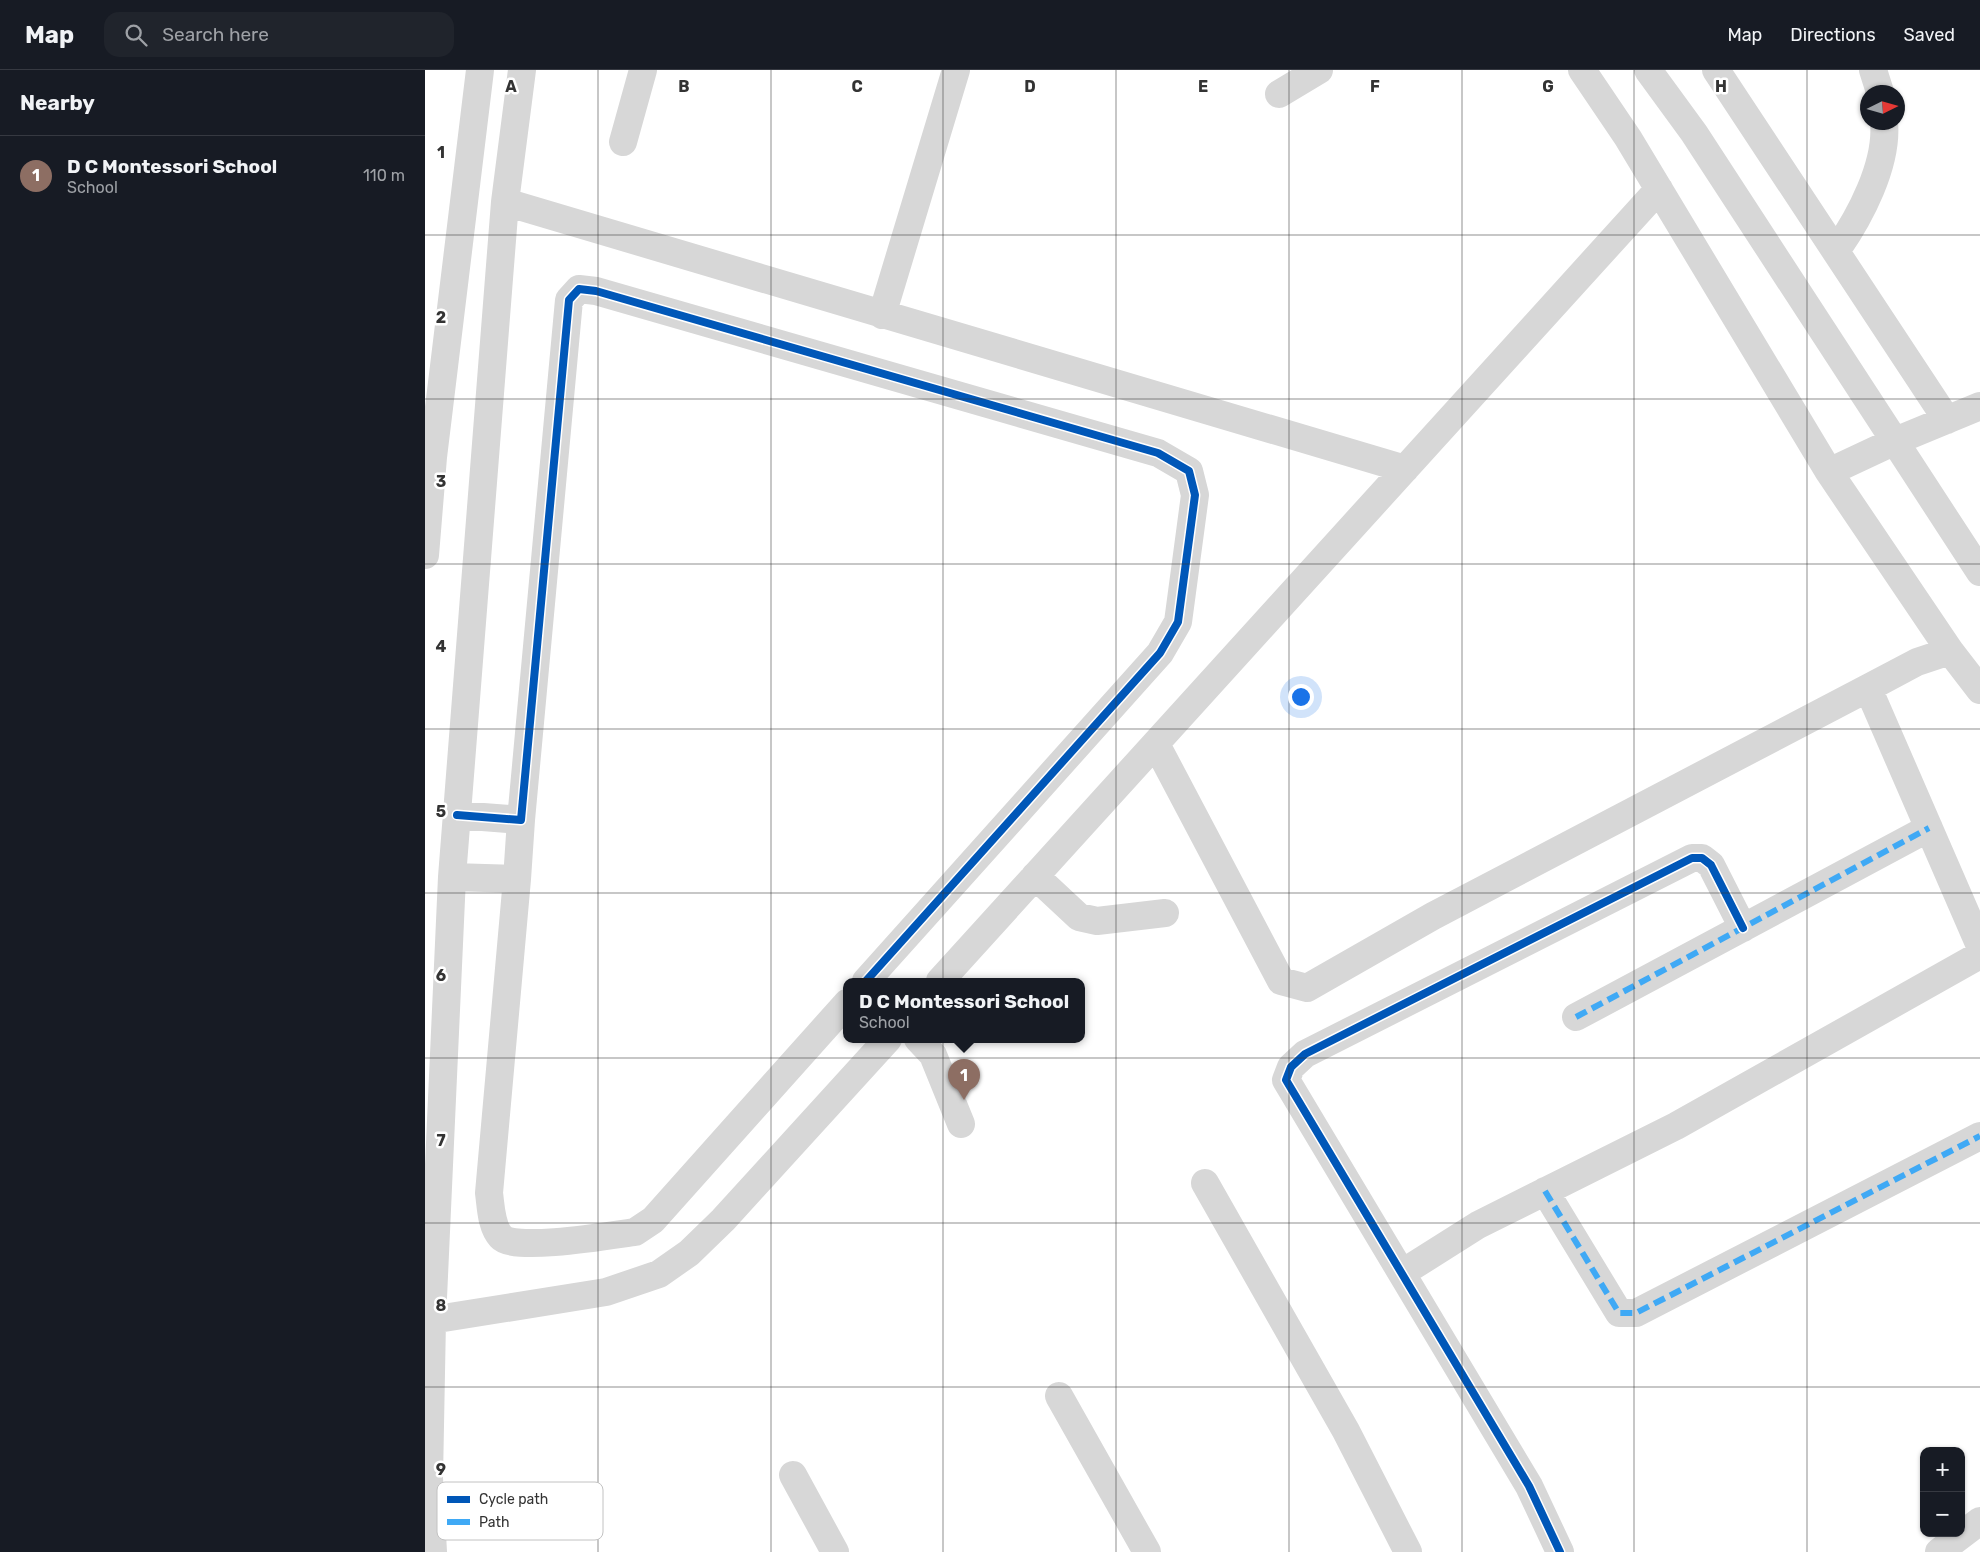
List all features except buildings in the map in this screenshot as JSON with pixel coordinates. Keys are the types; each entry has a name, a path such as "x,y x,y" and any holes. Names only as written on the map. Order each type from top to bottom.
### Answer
{"street":[{"path":"425,555 433,457 480,70"},
{"path":"433,1552 429,1478 428,1321 452,877 505,202 522,70"},
{"path":"623,142 643,70"},
{"path":"882,315 956,70"},
{"path":"1279,94 1319,70"},
{"path":"1582,70 1628,138 1829,472 1950,651 1980,690"},
{"path":"1648,70 1694,134 1893,442 1980,572"},
{"path":"1717,70 1947,420"},
{"path":"1873,70 1877,85"},
{"path":"1836,251 1849,233 1867,198 1886,140 1885,130"},
{"path":"943,978 1659,189"},
{"path":"505,202 1405,469"},
{"path":"843,1007 653,1220 644,1227 635,1232 559,1242 513,1243 501,1238 493,1219 489,1193 569,300 579,289 596,291 757,336 1149,450 1158,453 1189,471 1195,495 1178,622 1160,653 869,978"},
{"path":"1829,472 1893,442 1980,406"},
{"path":"1158,741 1157,746 1281,981 1307,988 1433,916 1917,662 1950,651"},
{"path":"1868,688 1980,946"},
{"path":"457,815 521,820"},
{"path":"1576,1018 1929,828"},
{"path":"1560,1552 1529,1486 1285,1080 1291,1067 1305,1054 1692,858 1702,858 1711,865 1743,928"},
{"path":"1035,876 1079,917 1097,921 1165,912"},
{"path":"452,877 517,879"},
{"path":"1401,1273 1477,1225 1676,1126 1980,955"},
{"path":"428,1321 606,1292 659,1274 689,1253 723,1220 884,1043"},
{"path":"922,1043 933,1055 961,1124"},
{"path":"1545,1191 1619,1313 1636,1312 1980,1136"},
{"path":"1205,1184 1346,1431 1408,1552"},
{"path":"1059,1396 1147,1552"},
{"path":"793,1475 835,1552"},
{"path":"1939,1552 1980,1521"}],"marked path":[{"path":"1576,1017 1929,828"},
{"path":"1545,1191 1619,1313 1636,1313 1980,1136"}],"cycle path":[{"path":"457,815 521,820 569,300 579,289 596,291 1158,453 1189,471 1195,495 1178,622 1160,653 869,978"},
{"path":"1560,1552 1529,1486 1286,1080 1291,1067 1305,1054 1692,858 1702,858 1711,865 1743,928"}],"place":[{"name":"D C Montessori School","path":"964,1100"}]}
